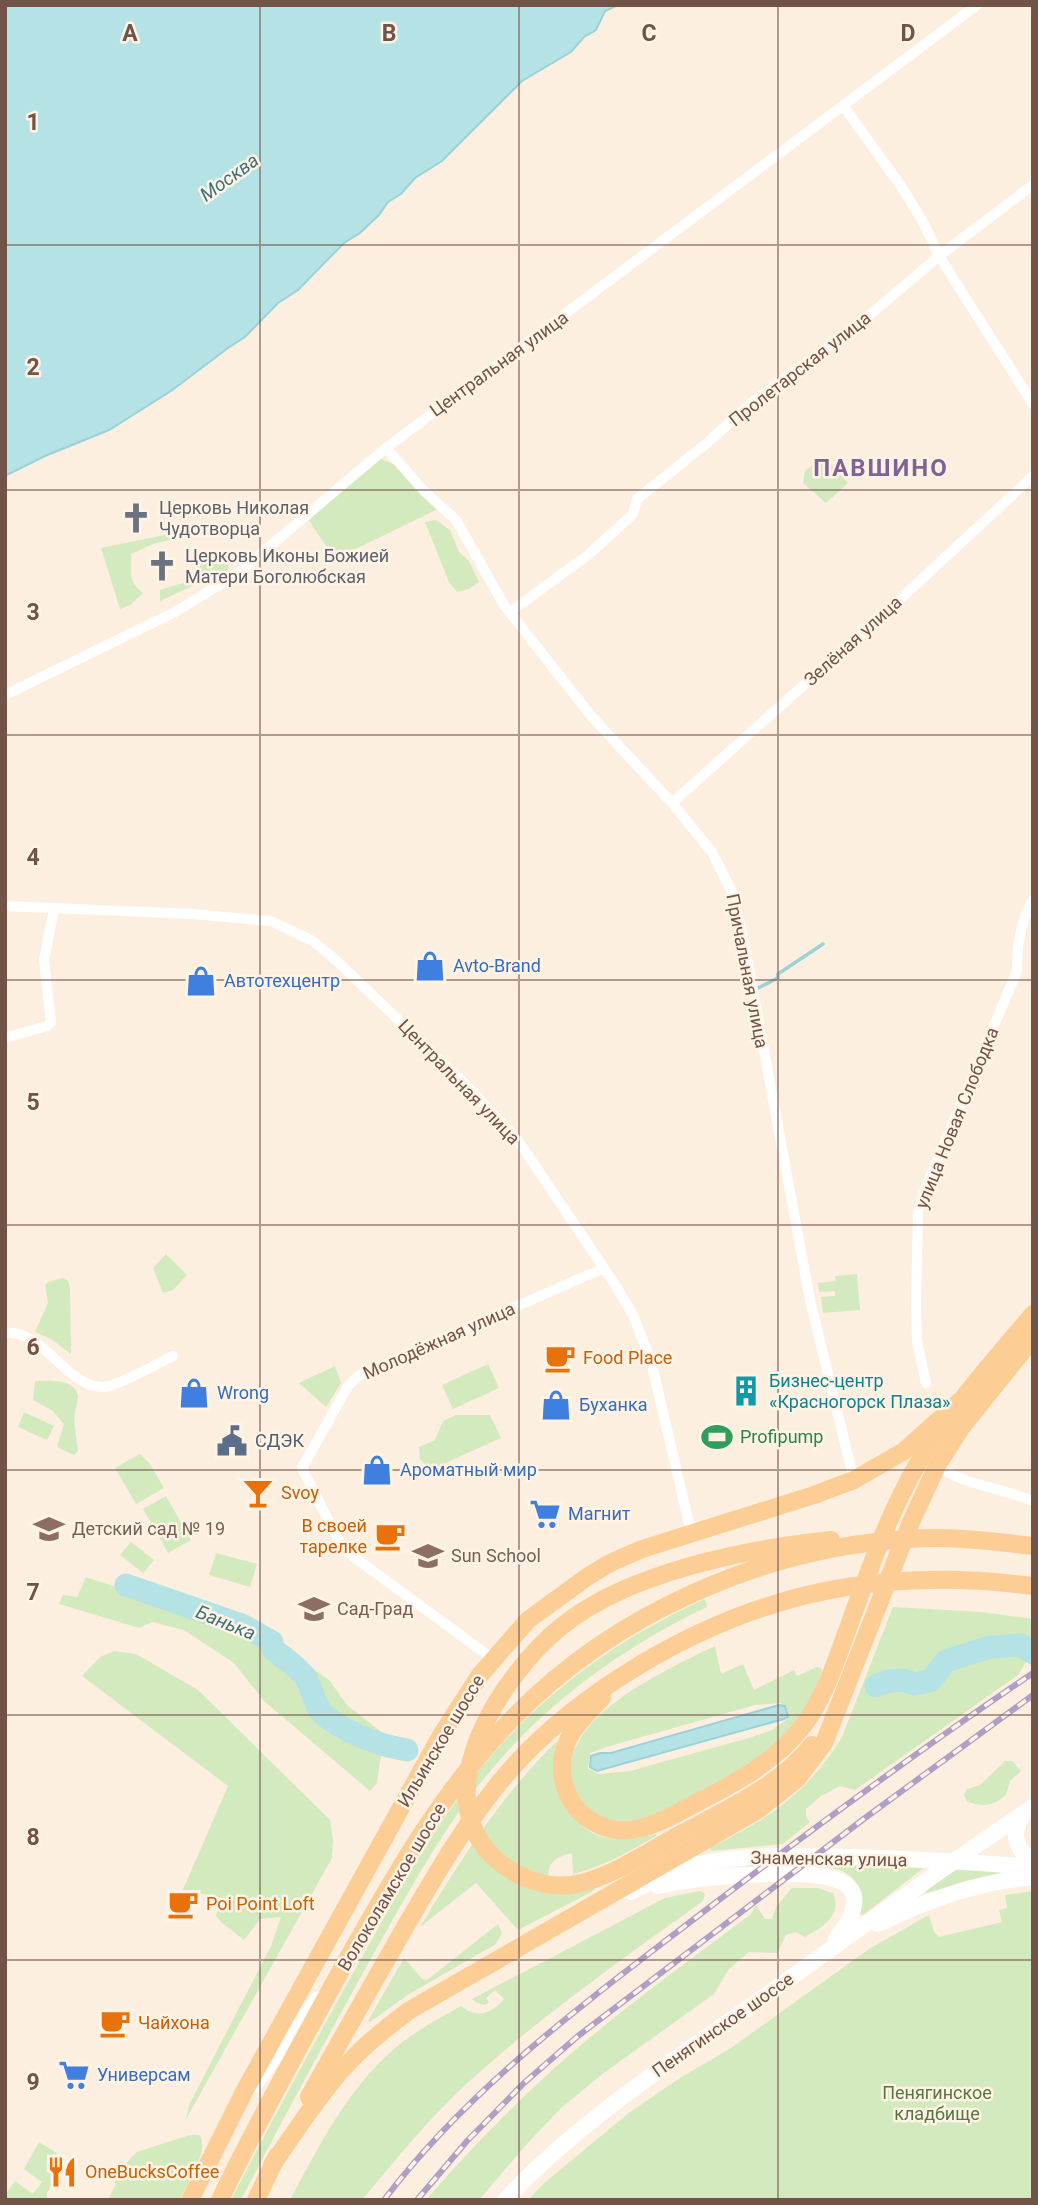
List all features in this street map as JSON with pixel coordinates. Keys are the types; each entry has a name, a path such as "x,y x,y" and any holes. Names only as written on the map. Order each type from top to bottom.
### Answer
{"main road":[{"path":"624,1675 579,1723 571,1735 562,1760 567,1792 579,1810 596,1824 618,1831 652,1826 730,1785 772,1757 803,1726 813,1711 892,1514 918,1465 960,1401 1033,1314"},
{"path":"272,2165 328,2087 353,2057 380,2032 445,1988 747,1817 776,1797 812,1761 824,1743 911,1522 937,1466 950,1444 1033,1338"},
{"name":"Ильинское шоссе","path":"190,2200 231,2117 440,1737 492,1659 528,1620 568,1589 610,1563 691,1532 814,1495 854,1480 904,1451 960,1401"},
{"path":"840,1705 807,1750 788,1769 741,1801 603,1876 585,1882 557,1885 521,1876 492,1856 474,1828 467,1788 469,1769 484,1723 500,1694 532,1653 562,1625 596,1603 631,1586 674,1572 807,1543 856,1538 907,1539"},
{"name":"Волоколамское шоссе","path":"220,2200 264,2112 347,1961 430,1820 484,1749 512,1718 570,1668 601,1645 669,1605 701,1590 761,1568 819,1552 907,1539 949,1538 1033,1546"},
{"name":"Волоколамское шоссе","path":"256,2200 272,2165 418,1904 473,1816 531,1748 567,1713 672,1645 715,1624 773,1603 854,1585 903,1579 944,1578 1033,1586"},
{"path":"1029,1809 1015,1829 1015,1839 1033,1865"},
{"name":"Пенягинское шоссе","path":"505,2200 578,2131 951,1862 1029,1809"},
{"name":"Знаменская улица","path":"631,1892 671,1872 730,1858 780,1855 1033,1865"},
{"path":"574,1916 631,1892 685,1880 728,1874 828,1875 847,1885 855,1905 853,1914 830,1949"},
{"path":"830,1949 913,1907 944,1895 991,1883 1033,1877"},
{"path":"231,2117 347,1961"}],"street":[{"name":"Центральная улица","path":"5,695 175,612 237,575 386,447 977,5"},
{"path":"844,107 901,186 923,222 939,256 1033,404"},
{"name":"Пролетарская улица","path":"510,612 588,555 633,514 637,499 707,443 750,404 865,319 939,256 1033,185"},
{"name":"Причальная улица","path":"386,447 425,492 456,520 510,612 592,717 672,803 712,852 734,895 810,1300 854,1480"},
{"name":"Зелёная улица","path":"672,803 1033,476"},
{"name":"улица Новая Слободка","path":"926,1383 916,1326 918,1211 1017,971 1017,943 1022,923 1033,900"},
{"name":"Центральная улица","path":"5,906 192,914 271,921 313,941 378,999 517,1139 548,1182 633,1315 651,1361 691,1532"},
{"path":"5,1038 47,1026 51,1021 44,960 54,909"},
{"name":"Молодёжная улица","path":"492,1659 343,1549 302,1468 348,1386 358,1376 604,1268"},
{"path":"5,1334 27,1337 88,1385 106,1387 173,1356"},
{"path":"937,1466 957,1478 1011,1492 1033,1501"}],"green space":[{"path":"824,456 848,483 826,503 803,483 805,471"},
{"path":"381,459 396,465 438,509 335,559 308,519"},
{"path":"436,520 450,530 459,552 469,561 479,582 469,589 457,592 449,582 425,522"},
{"path":"189,530 189,535 153,544 131,554 132,580 143,593 130,605 120,609 101,548"},
{"path":"224,555 229,569 160,601 160,590 192,580 195,568"},
{"path":"166,1254 187,1275 173,1290 163,1293 153,1268"},
{"path":"857,1274 860,1310 823,1313 821,1297 835,1296 835,1291 819,1292 818,1283 836,1281 835,1276"},
{"path":"63,1278 68,1281 70,1287 71,1354 51,1339 35,1332 48,1303 45,1285"},
{"path":"488,1364 499,1388 453,1409 442,1385"},
{"path":"335,1366 341,1383 326,1407 299,1383"},
{"path":"35,1381 66,1383 76,1390 78,1396 74,1421 78,1451 74,1455 57,1447 64,1424 53,1411 33,1400"},
{"path":"24,1412 54,1426 47,1440 18,1427"},
{"path":"456,1415 490,1415 501,1438 430,1470 420,1459 419,1447 435,1440 443,1421"},
{"path":"140,1454 150,1464 164,1488 136,1504 115,1468"},
{"path":"166,1496 191,1540 168,1553 143,1509"},
{"path":"131,1542 154,1560 143,1573 120,1555"},
{"path":"216,1553 257,1564 250,1587 209,1575"},
{"path":"86,1577 202,1616 232,1613 274,1640 330,1681 347,1705 384,1734 377,1783 370,1791 264,1701 234,1663 184,1630 152,1622 139,1628 59,1604 63,1595 77,1597"},
{"path":"705,1599 707,1607 637,1645 572,1691 542,1716 488,1774 463,1806 409,1891 241,2200 231,2200 403,1884 444,1818 483,1765 538,1708 600,1658 634,1636"},
{"path":"893,1607 981,1612 1033,1619 1033,1656 1018,1675 855,1790 840,1786 821,1796 806,1809 806,1817 810,1822 783,1844 711,1851 709,1848 749,1827 784,1803 829,1757 842,1737"},
{"path":"715,1646 721,1674 743,1664 754,1690 794,1670 797,1676 817,1667 821,1668 813,1693 797,1721 766,1753 674,1806 637,1821 617,1821 596,1814 585,1805 577,1793 571,1768 577,1744 593,1722 615,1702 641,1684","holes":["755,1705 786,1705 789,1718 772,1730 752,1737 630,1771 598,1774 588,1768 590,1753 610,1746"]},
{"path":"114,1651 136,1654 198,1690 330,1820 333,1839 332,1858 185,2121 190,2103 271,1946 281,1917 260,1919 244,1940 216,1916 218,1909 213,1897 204,1894 181,1894 228,1786 82,1676 100,1657"},
{"path":"556,1742 559,1742 554,1765 557,1778 580,1823 587,1830 596,1835 616,1839 657,1834 656,1836 606,1863 573,1874 572,1853 558,1858 550,1866 549,1891 595,1890 518,1930 476,1883 420,1927 499,1807"},
{"path":"1005,1761 1012,1761 1021,1771 1010,1781 1006,1795 987,1805 967,1801 964,1795 967,1789 980,1785"},
{"path":"780,1860 925,1867 863,1915 859,1913 859,1891 853,1878 841,1870 806,1865 737,1865"},
{"path":"958,1868 1002,1873 926,1893 925,1890"},
{"path":"792,1888 818,1888 833,1893 835,1908 829,1920 805,1937 796,1932 786,1935 777,1953 749,1952 729,1969 714,1994 605,2072 561,2108 479,2200 426,2200 508,2112 575,2050 751,1914 756,1905 765,1919 772,1919 776,1907"},
{"path":"700,1891 705,1894 703,1901 550,2014 462,2088 423,2128 362,2200 290,2200 323,2139 348,2101 377,2066 409,2037 461,2006 478,2013 489,2011 504,1999 495,1990 486,1998 489,2002 485,2005 472,1999 665,1898"},
{"name":"Пенягинское кладбище","path":"1033,1891 1033,2200 528,2200 543,2184 630,2112 731,2048 869,1949 929,1915 934,1932 939,1937 1002,1922 999,1910 1007,1908 1005,1895"},
{"path":"498,1924 502,1933 496,1944 368,2021 404,1958 422,1979 427,1980"},
{"path":"190,2135 199,2135 202,2149 179,2200 108,2200 116,2184 114,2182 137,2152"},
{"path":"39,2142 57,2153 46,2171 56,2177 47,2193 47,2200 5,2200 5,2195 15,2181 33,2194 42,2182 24,2169"}],"water":[{"name":"Москва","path":"5,5 618,5 605,11 596,30 584,37 571,52 522,81 442,161 415,178 401,194 388,202 360,233 344,243 298,290 278,303 245,337 171,391 109,430 45,456 5,476"},
{"path":"779,1705 785,1706 788,1717 597,1771 590,1767 591,1756 600,1753 611,1753"}],"waterway":[{"path":"758,988 778,978 778,974 823,944"},
{"name":"Банька","path":"126,1585 242,1625 272,1642 273,1649 306,1678 319,1709 330,1720 362,1737 407,1750"},
{"name":"Банька","path":"876,1686 888,1681 903,1680 914,1684 930,1681 946,1661 990,1647 1021,1645 1033,1653"}],"railway":[{"path":"384,2200 450,2124 486,2088 562,2022 811,1831 1033,1673"},
{"path":"417,2200 467,2141 524,2083 578,2036 865,1818 1033,1695"}],"place":[{"name":"Церковь Николая Чудотворца","path":"136,518"},
{"name":"Церковь Иконы Божией Матери Боголюбская","path":"162,566"},
{"name":"Avto-Brand","path":"430,966"},
{"name":"Автотехцентр","path":"201,981"},
{"name":"Food Place","path":"560,1358"},
{"name":"Бизнес-центр «Красногорск Плаза»","path":"746,1391"},
{"name":"Wrong","path":"194,1393"},
{"name":"Буханка","path":"556,1405"},
{"name":"Profipump","path":"717,1437"},
{"name":"СДЭК","path":"232,1441"},
{"name":"Ароматный мир","path":"377,1470"},
{"name":"Svoy","path":"258,1493"},
{"name":"Магнит","path":"545,1514"},
{"name":"Детский сад № 19","path":"49,1529"},
{"name":"В своей тарелке","path":"390,1536"},
{"name":"Sun School","path":"428,1556"},
{"name":"Сад-Град","path":"314,1609"},
{"name":"Poi Point Loft","path":"183,1904"},
{"name":"Чайхона","path":"115,2023"},
{"name":"Универсам","path":"74,2075"},
{"name":"OneBucksCoffee","path":"62,2172"}],"district":[{"name":"ПАВШИНО","path":"881,468"}]}
